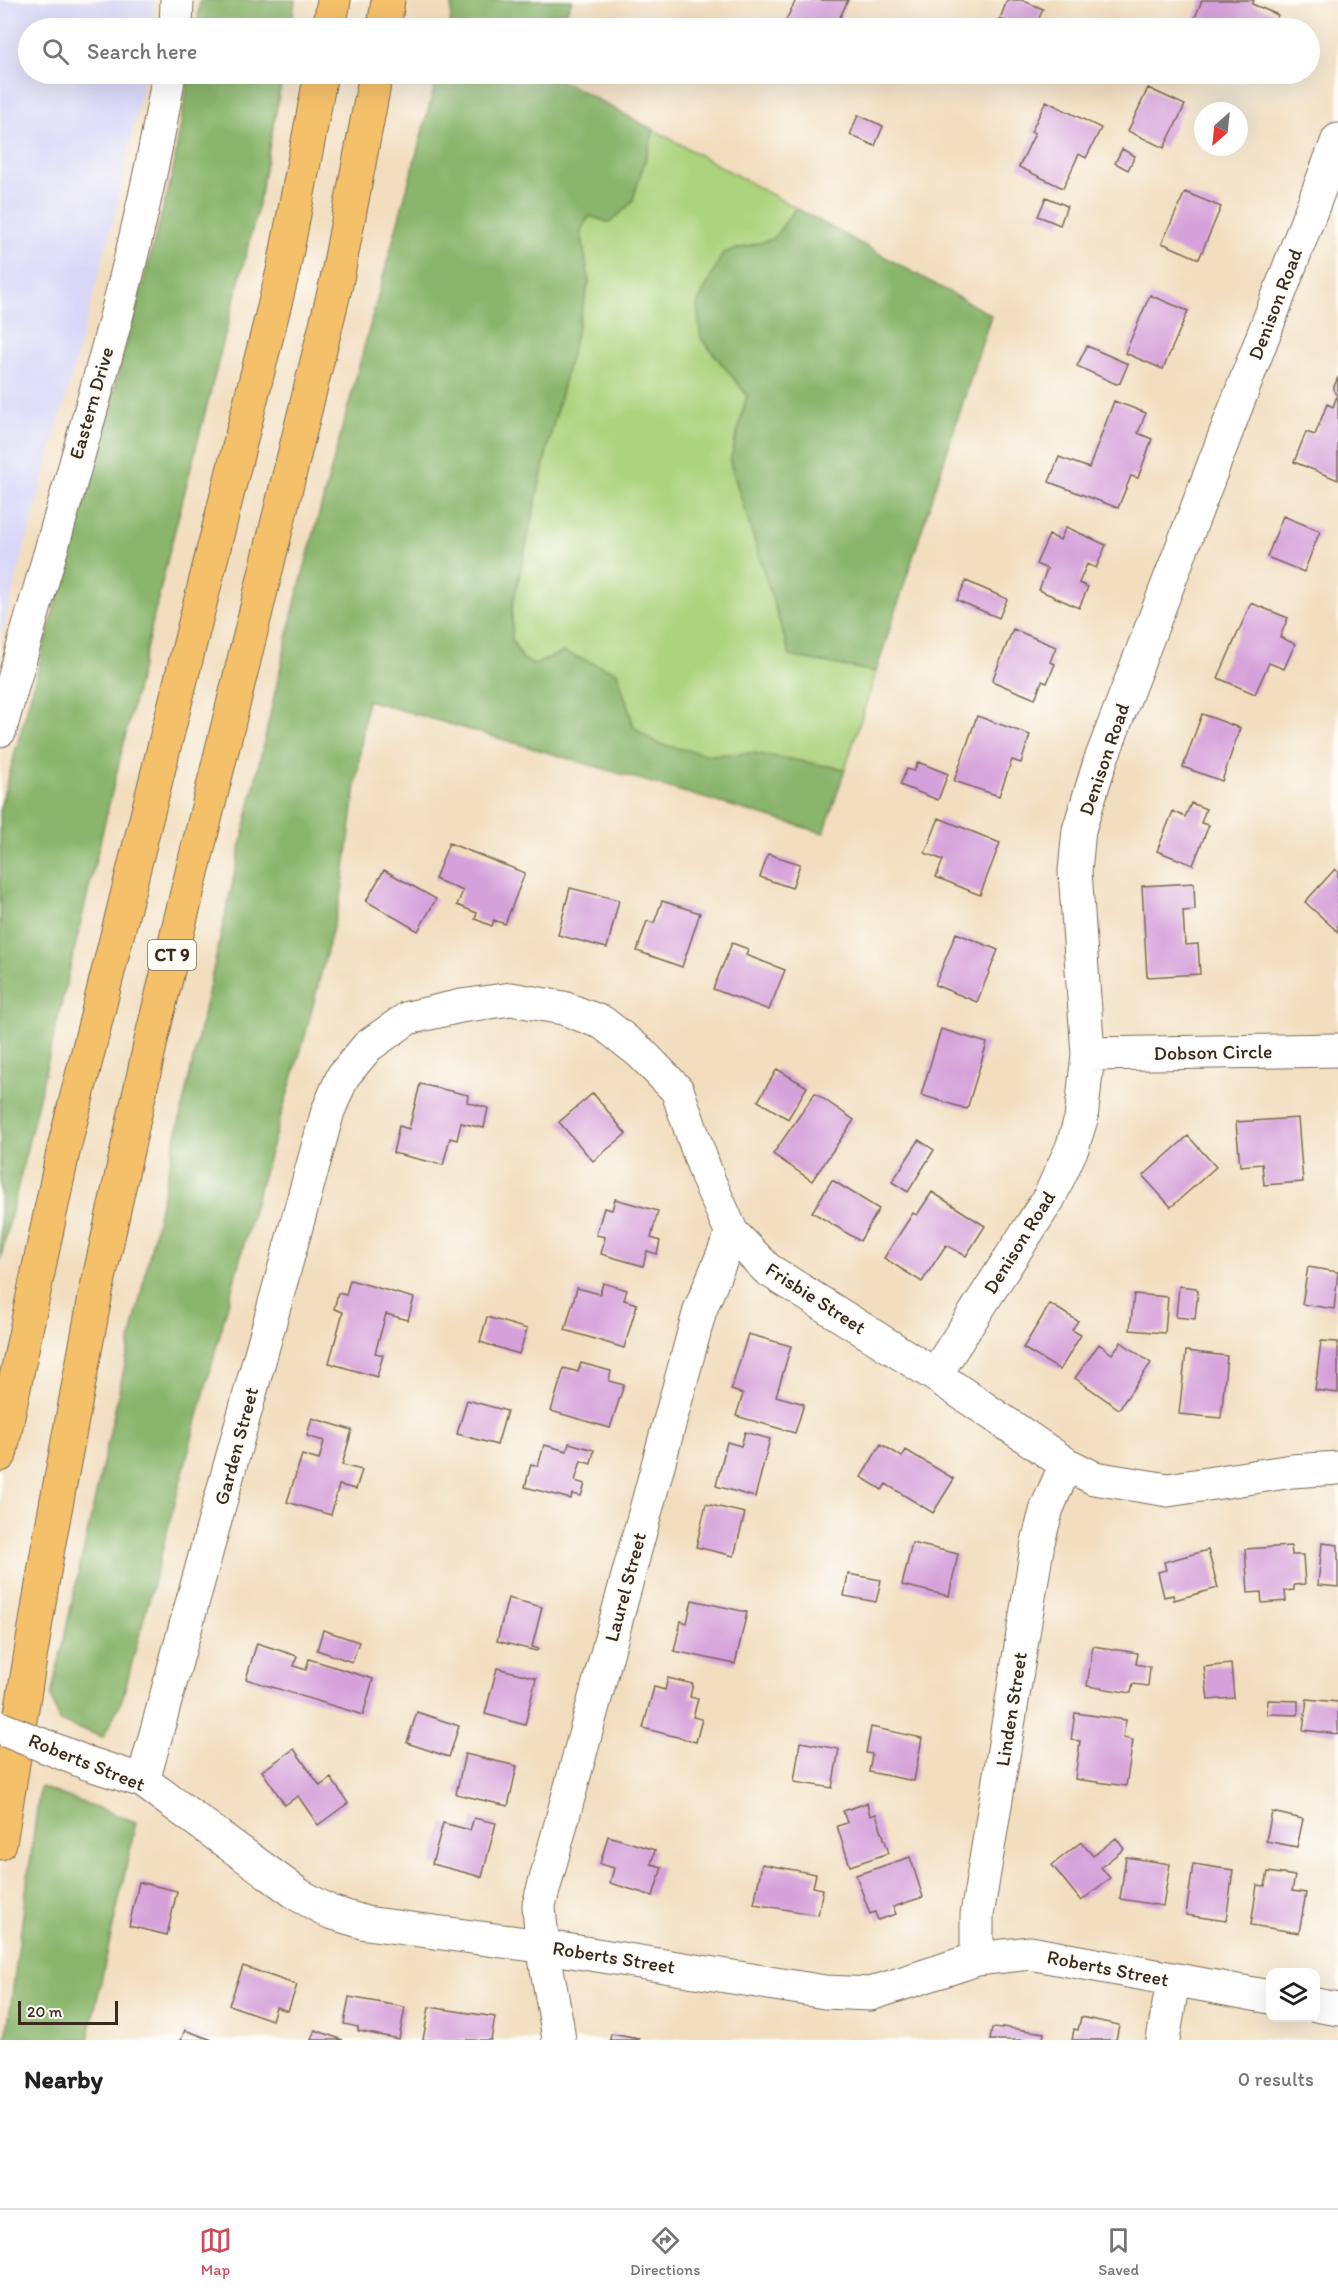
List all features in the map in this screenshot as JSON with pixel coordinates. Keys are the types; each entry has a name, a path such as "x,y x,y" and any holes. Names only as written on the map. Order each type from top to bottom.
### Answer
{"highway":[{"path":"331,18 334,0"},
{"path":"385,18 388,0"},
{"path":"0,1455 63,1152 280,282 319,84"},
{"name":"CT 9","path":"0,1843 48,1548 98,1285 152,1036 336,284 374,84"}],"street":[{"path":"176,18 177,0"},
{"name":"Eastern Drive","path":"0,730 125,281 156,154 167,84"},
{"name":"Denison Road","path":"935,1375 1049,1198 1072,1148 1081,1119 1088,1054 1077,921 1075,871 1079,830 1100,762 1338,140"},
{"name":"Frisbie Street","path":"328,1111 343,1076 349,1068 368,1046 408,1018 461,1006 511,999 563,1008 603,1023 641,1053 677,1090 708,1179 732,1233 767,1269 935,1375 1066,1464 1094,1478 1168,1490 1292,1470 1338,1468"},
{"name":"Dobson Circle","path":"1088,1054 1338,1050"},
{"name":"Garden Street","path":"143,1781 328,1111"},
{"name":"Laurel Street","path":"560,2040 552,1985 541,1946 539,1905 700,1311 732,1233"},
{"name":"Linden Street","path":"977,1959 977,1915 1038,1542 1047,1508 1066,1464"},
{"name":"Roberts Street","path":"0,1728 87,1763 143,1781 299,1895 330,1912 366,1923 541,1946 825,1992 870,1994 977,1959 1030,1953 1266,1996"},
{"path":"1163,2040 1173,1981"},
{"path":"1320,2006 1338,2009"}],"shaded area":[{"path":"0,0 154,0 152,18 18,18 18,84 143,84 113,222 0,639"}],"green space":[{"path":"200,0 295,0 292,18 198,18"},
{"path":"452,0 572,0 564,18 451,18"},
{"path":"187,84 281,84 257,211 169,553 0,1261 0,808 172,176"},
{"path":"435,84 569,84 654,130 632,202 610,223 589,216 581,231 589,282 549,441 512,608 512,640 522,659 534,665 563,652 617,672 634,727 658,744 710,755 754,753 845,769 824,833 367,700 342,892 305,1036 256,1199 122,1700 103,1737 60,1722 51,1696 295,603"},
{"path":"654,130 796,208 773,239 723,253 701,338 747,395 730,462 790,655 876,672 845,769 754,753 710,755 657,744 634,727 617,672 563,652 534,665 523,659 512,640 512,608 549,441 589,282 581,231 589,216 632,202"},
{"path":"796,208 991,315 876,672 790,656 730,462 747,395 701,338 697,305 723,253 773,239"},
{"path":"40,1787 136,1822 88,2040 6,2040"}],"building":[{"path":"796,0 848,0 840,18 787,18"},
{"path":"1007,0 1022,0 1043,9 1039,18 1000,18"},
{"path":"1202,0 1254,0 1252,4 1278,15 1277,18 1195,18"},
{"path":"1148,88 1185,105 1164,148 1128,131"},
{"path":"1046,101 1101,128 1086,158 1079,154 1063,188 1019,167 1035,133 1031,132"},
{"path":"858,115 883,126 875,146 850,135"},
{"path":"1122,149 1135,156 1128,170 1115,163"},
{"path":"1185,192 1221,207 1199,259 1162,243"},
{"path":"1046,197 1067,206 1060,225 1038,216"},
{"path":"1150,295 1188,311 1163,369 1125,353"},
{"path":"1087,346 1128,364 1120,383 1116,384 1077,366"},
{"path":"1338,377 1338,480 1294,462 1306,432 1315,435 1327,404 1333,407 1337,396 1333,389"},
{"path":"1114,401 1146,413 1138,433 1152,439 1138,478 1131,476 1118,508 1049,482 1059,457 1089,468"},
{"path":"1283,516 1320,531 1304,572 1267,557"},
{"path":"1066,527 1106,545 1096,568 1087,564 1079,583 1088,587 1079,608 1039,590 1047,569 1036,564 1049,535 1060,540"},
{"path":"966,581 1007,599 999,618 957,600"},
{"path":"1251,603 1288,618 1280,637 1295,644 1284,669 1269,663 1255,694 1218,678"},
{"path":"1013,629 1056,647 1050,662 1055,664 1047,683 1042,681 1035,699 992,681"},
{"path":"1202,714 1240,728 1222,781 1183,767"},
{"path":"977,716 1030,735 1021,763 1012,760 999,796 954,781"},
{"path":"918,762 948,774 938,800 900,785 907,769 914,771"},
{"path":"1191,803 1206,809 1201,823 1209,825 1193,865 1157,851 1173,811 1185,817"},
{"path":"939,818 1000,843 980,895 936,877 943,860 925,853"},
{"path":"449,843 525,873 505,924 494,920 492,926 475,919 477,913 457,905 463,891 435,879"},
{"path":"768,854 800,864 792,888 760,877"},
{"path":"1335,869 1338,872 1338,932 1305,902"},
{"path":"384,870 436,899 418,931 366,901"},
{"path":"1194,883 1195,910 1183,911 1185,945 1198,944 1200,974 1147,977 1142,886"},
{"path":"570,888 619,900 607,948 558,935"},
{"path":"662,901 700,913 682,967 637,951 647,921 654,923"},
{"path":"956,933 998,950 977,1002 935,985"},
{"path":"732,943 748,949 746,955 785,970 769,1010 713,989"},
{"path":"941,1029 987,1043 967,1109 921,1095"},
{"path":"777,1069 807,1087 788,1119 758,1101"},
{"path":"420,1084 468,1095 467,1102 488,1108 484,1128 461,1123 457,1140 450,1138 443,1165 393,1153 399,1126 409,1129"},
{"path":"593,1093 626,1134 593,1161 559,1122"},
{"path":"815,1093 854,1120 812,1181 773,1154"},
{"path":"1298,1118 1303,1182 1264,1185 1262,1164 1240,1166 1236,1122"},
{"path":"1188,1136 1216,1167 1171,1207 1143,1176"},
{"path":"919,1140 934,1150 908,1192 892,1182"},
{"path":"832,1180 879,1209 860,1241 812,1212"},
{"path":"932,1192 985,1226 966,1256 946,1245 922,1282 884,1258 913,1213 917,1215"},
{"path":"615,1199 658,1211 651,1238 660,1241 657,1254 647,1251 643,1266 601,1254 605,1237 596,1235 604,1208 612,1210"},
{"path":"1308,1267 1338,1272 1334,1309 1302,1304"},
{"path":"350,1280 414,1298 408,1320 386,1314 375,1353 383,1355 377,1377 329,1363 343,1312 334,1309 338,1293 346,1295"},
{"path":"603,1283 627,1290 624,1300 637,1304 624,1348 565,1330 577,1288 600,1294"},
{"path":"1179,1286 1196,1288 1198,1291 1195,1319 1176,1317"},
{"path":"1134,1294 1168,1297 1165,1333 1130,1330"},
{"path":"1050,1304 1078,1321 1072,1330 1081,1335 1060,1370 1023,1348"},
{"path":"487,1317 527,1329 519,1354 480,1342"},
{"path":"748,1334 791,1346 776,1396 804,1404 795,1433 736,1416 743,1394 731,1390"},
{"path":"1321,1341 1338,1342 1338,1393 1315,1390"},
{"path":"1121,1342 1151,1363 1119,1409 1075,1378 1099,1344 1112,1354"},
{"path":"1186,1351 1227,1356 1221,1418 1179,1414"},
{"path":"581,1363 611,1371 609,1381 624,1385 610,1428 551,1411 564,1368 578,1372"},
{"path":"467,1400 507,1411 497,1445 457,1434"},
{"path":"312,1418 352,1430 342,1465 362,1470 356,1489 339,1485 331,1515 287,1502 302,1455 319,1460 324,1441 307,1436"},
{"path":"745,1432 770,1439 755,1497 716,1486 727,1442 741,1446"},
{"path":"569,1443 594,1450 591,1464 581,1461 575,1481 585,1484 581,1496 572,1494 571,1499 525,1487 531,1464 538,1466 544,1445 567,1451"},
{"path":"881,1444 902,1457 906,1450 954,1479 933,1513 886,1484 882,1490 861,1477"},
{"path":"706,1504 745,1513 734,1556 696,1547"},
{"path":"912,1543 958,1554 949,1596 902,1585"},
{"path":"1322,1543 1338,1545 1338,1587 1318,1585"},
{"path":"1291,1546 1292,1555 1303,1555 1305,1584 1294,1585 1294,1590 1285,1591 1286,1601 1262,1603 1261,1592 1248,1593 1245,1549"},
{"path":"1208,1550 1218,1588 1174,1600 1173,1595 1164,1597 1158,1572 1166,1570 1164,1562"},
{"path":"848,1574 881,1580 876,1602 844,1596"},
{"path":"508,1598 542,1607 532,1647 539,1649 536,1651 497,1641"},
{"path":"692,1600 747,1612 735,1664 674,1651 681,1621 687,1623"},
{"path":"323,1630 359,1642 352,1662 317,1650"},
{"path":"257,1643 297,1656 294,1666 306,1670 309,1659 373,1679 363,1715 246,1679"},
{"path":"1093,1646 1138,1653 1136,1664 1150,1667 1148,1686 1133,1684 1131,1693 1087,1686"},
{"path":"1231,1664 1234,1698 1208,1700 1204,1667"},
{"path":"497,1668 536,1678 525,1725 485,1714"},
{"path":"668,1678 693,1684 690,1697 698,1699 693,1717 702,1719 696,1742 643,1728 654,1687 665,1690"},
{"path":"1307,1699 1338,1702 1338,1734 1303,1730"},
{"path":"1268,1700 1298,1701 1298,1715 1267,1714"},
{"path":"417,1712 459,1726 449,1757 407,1743"},
{"path":"1075,1713 1126,1720 1123,1738 1133,1740 1126,1786 1075,1779 1080,1741 1071,1740"},
{"path":"871,1727 922,1738 914,1781 869,1772 872,1754 866,1753"},
{"path":"800,1742 839,1749 832,1788 794,1782"},
{"path":"294,1749 320,1786 331,1778 348,1803 318,1825 298,1796 285,1805 262,1771"},
{"path":"465,1754 517,1766 508,1806 456,1794"},
{"path":"867,1803 870,1816 876,1814 889,1853 850,1866 837,1826 847,1823 843,1811"},
{"path":"1272,1812 1303,1819 1297,1847 1266,1841"},
{"path":"474,1818 496,1823 482,1877 432,1864 443,1823 470,1830"},
{"path":"608,1836 655,1850 651,1864 662,1867 653,1896 610,1883 614,1868 600,1864"},
{"path":"1116,1838 1124,1849 1101,1867 1110,1878 1081,1901 1052,1865 1081,1842 1093,1856"},
{"path":"910,1857 923,1897 893,1907 896,1914 878,1920 875,1912 870,1914 856,1875"},
{"path":"1126,1857 1170,1864 1163,1906 1120,1899"},
{"path":"762,1864 816,1874 813,1887 823,1889 818,1915 754,1904"},
{"path":"1193,1864 1233,1870 1226,1921 1186,1915"},
{"path":"1268,1872 1295,1876 1292,1891 1306,1893 1299,1933 1251,1925 1257,1885 1265,1886"},
{"path":"139,1882 177,1891 167,1935 129,1926"},
{"path":"243,1966 297,1985 288,2011 276,2007 272,2020 229,2005"},
{"path":"349,1997 405,2007 399,2039 358,2031 358,2027 344,2024"},
{"path":"429,2007 495,2017 491,2040 423,2040"},
{"path":"1081,2017 1119,2025 1116,2040 1072,2040 1074,2029 1078,2030"},
{"path":"1002,2027 1044,2033 1043,2040 990,2040 992,2028 1002,2029"},
{"path":"185,2030 212,2040 181,2040"},
{"path":"315,2030 343,2040 311,2040"},
{"path":"611,2034 639,2039 639,2040 610,2040"}]}
